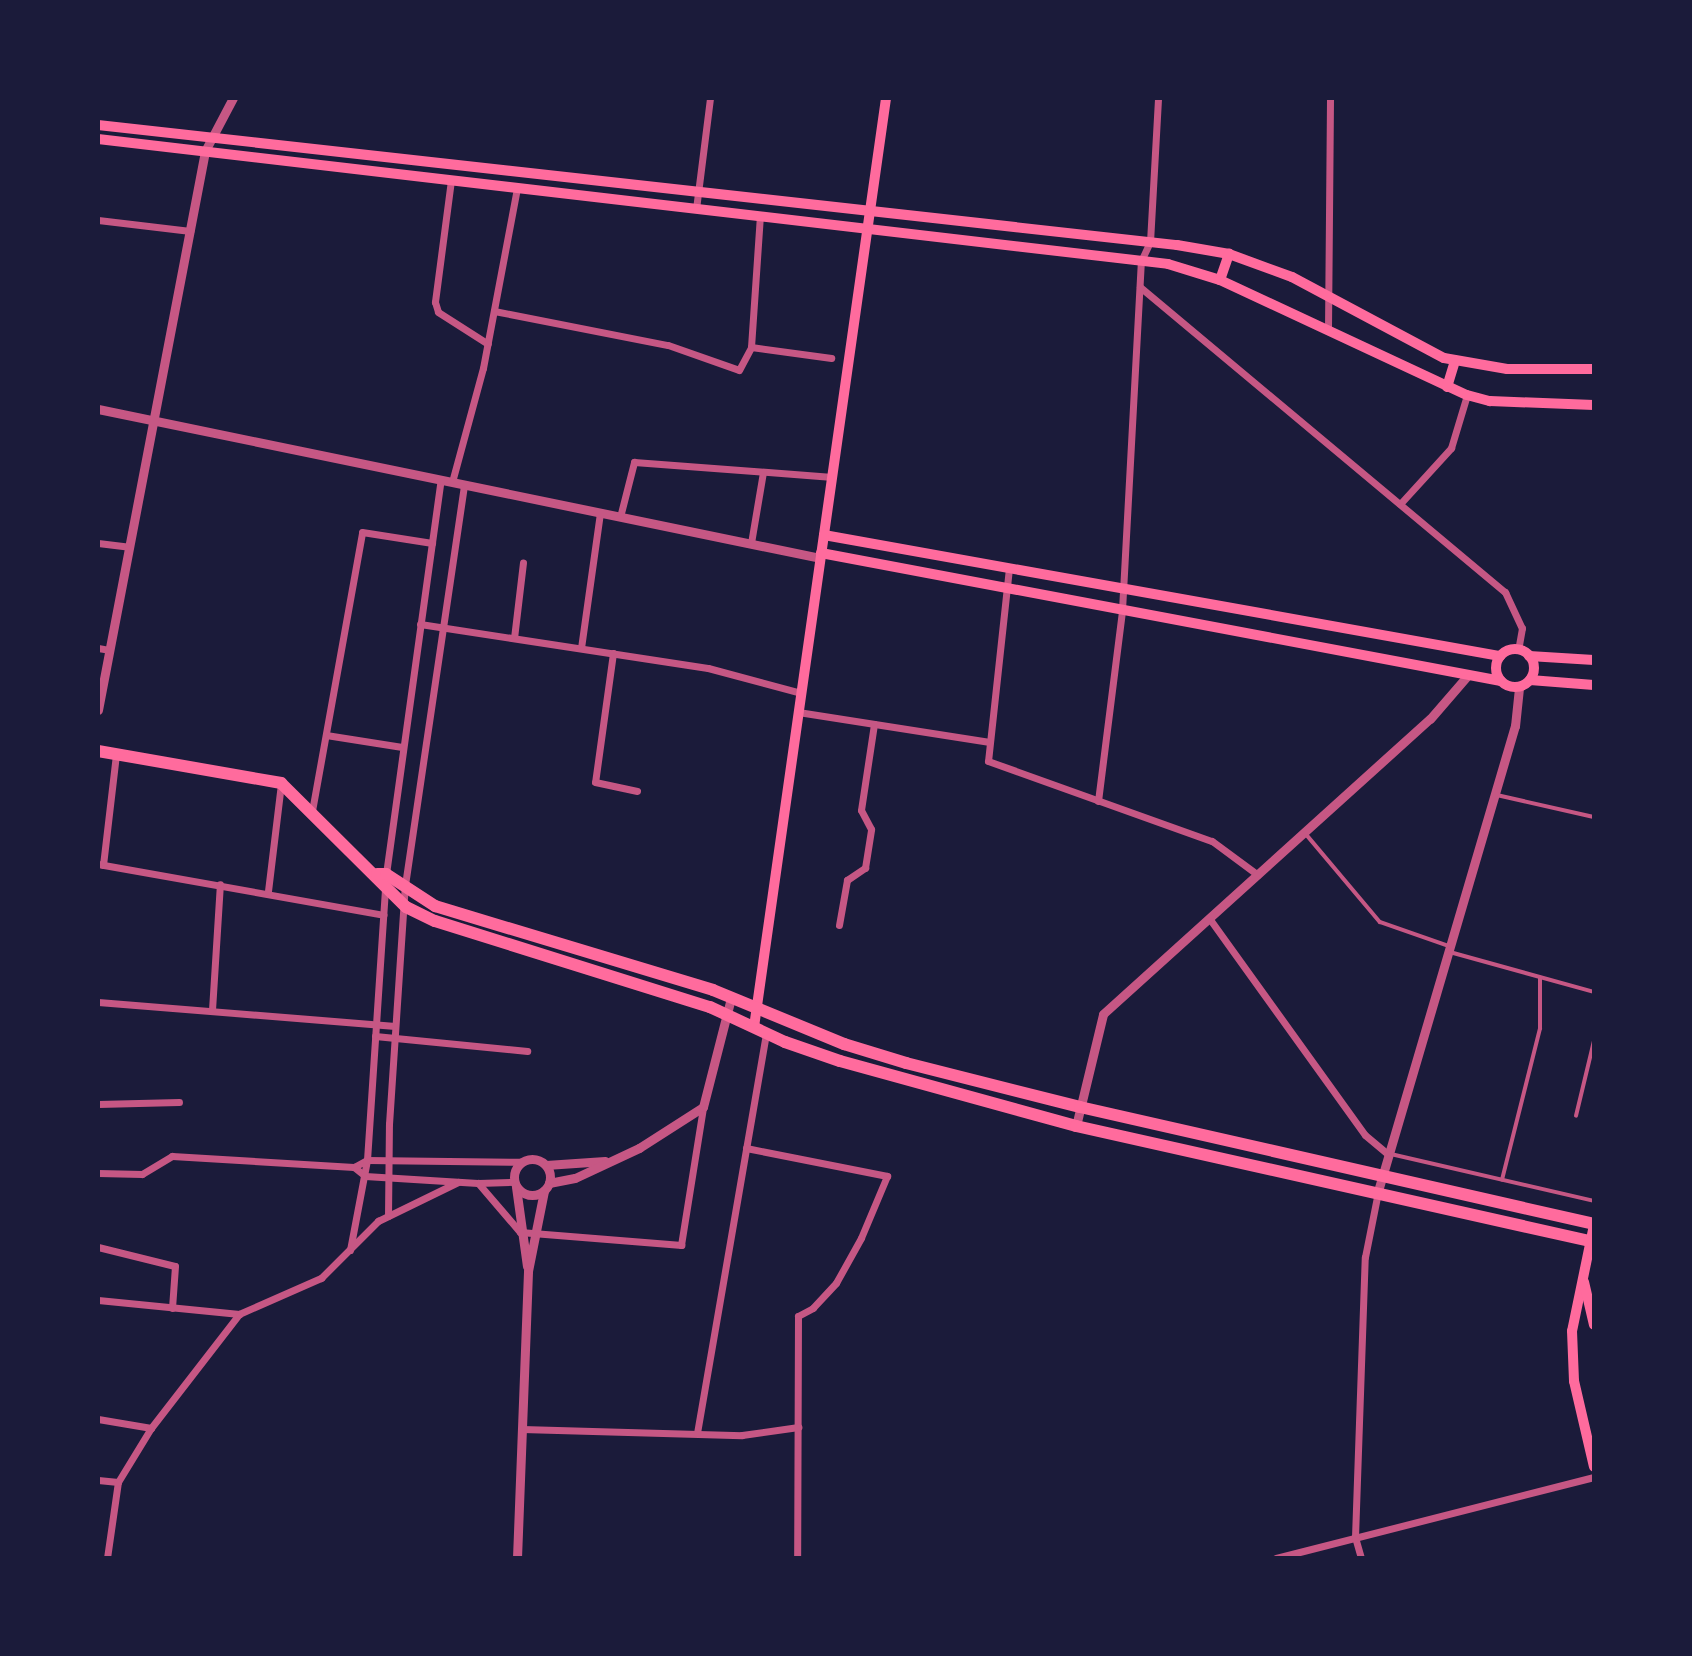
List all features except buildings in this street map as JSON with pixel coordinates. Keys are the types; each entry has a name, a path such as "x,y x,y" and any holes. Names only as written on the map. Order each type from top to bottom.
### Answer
{"main road":[{"path":"754,1027 886,98"},
{"path":"98,125 1150,242 1228,254 1328,294 1455,360 1507,369 1594,369"},
{"path":"98,139 1142,261 1220,280 1467,395 1490,401 1594,405"},
{"path":"1220,280 1228,254"},
{"path":"1447,387 1455,360"},
{"path":"824,535 1500,656 1518,650 1529,656 1594,660"},
{"path":"821,556 1501,681 1519,687 1530,680 1594,685"},
{"path":"1500,656 1496,669 1501,681"},
{"path":"1529,656 1534,668 1530,680"},
{"path":"98,751 281,783 383,878 405,906 435,921 728,1015 766,1033 900,1080 1076,1126 1378,1191 1592,1242"},
{"path":"383,878 405,885 435,905 731,998 869,1052 1080,1107 1594,1224 1572,1331 1574,1381 1594,1467"},
{"path":"1583,1276 1594,1325"}],"street":[{"path":"98,710 205,151 233,98"},
{"path":"696,209 710,98"},
{"path":"1098,801 1122,610 1140,287 1142,261 1150,242 1158,98"},
{"path":"1328,329 1330,98"},
{"path":"450,180 435,302 438,312 488,344"},
{"path":"452,482 488,344 517,188"},
{"path":"494,311 668,345 739,370 751,347 760,216"},
{"path":"98,220 190,231"},
{"path":"1140,287 1505,592 1522,628 1518,650"},
{"path":"751,347 831,358"},
{"path":"1399,504 1451,448 1467,395"},
{"path":"98,409 821,556"},
{"path":"620,517 634,462 832,477"},
{"path":"751,543 763,472"},
{"path":"350,1250 367,1160 383,878 441,480"},
{"path":"388,1216 395,1026 405,885 464,484"},
{"path":"581,648 600,512"},
{"path":"312,811 362,532 432,543"},
{"path":"98,543 129,547"},
{"path":"514,638 523,563"},
{"path":"1009,568 988,761 1212,841 1258,875"},
{"path":"420,624 708,667 801,693"},
{"path":"98,648 109,650"},
{"path":"613,653 595,782 637,791"},
{"path":"1076,1126 1102,1014 1430,719 1468,675"},
{"path":"1361,1558 1355,1537 1365,1257 1382,1174 1515,726 1519,687"},
{"path":"798,712 990,742"},
{"path":"839,925 847,880 866,868 871,829 861,810 874,724"},
{"path":"326,735 402,747"},
{"path":"116,755 101,865 268,891 383,915"},
{"path":"268,891 281,783"},
{"path":"212,1010 220,884"},
{"path":"1209,918 1365,1135 1388,1154"},
{"path":"478,1183 520,1232 681,1245 704,1107 731,998"},
{"path":"98,1002 395,1026"},
{"path":"697,1433 766,1033"},
{"path":"375,1036 527,1051"},
{"path":"98,1104 178,1102"},
{"path":"354,1167 365,1176 515,1184 524,1194 583,1175 605,1161 639,1149 704,1107"},
{"path":"746,1148 887,1176 861,1238 835,1283 813,1308 798,1316 797,1558"},
{"path":"98,1172 142,1174 172,1156 354,1167 367,1160 389,1159 520,1163 529,1159 546,1165 605,1161"},
{"path":"520,1163 515,1184 520,1232 528,1271"},
{"path":"517,1558 528,1271 546,1187 546,1165"},
{"path":"107,1558 118,1482 151,1428 239,1314 321,1278 388,1216 458,1182"},
{"path":"98,1247 175,1266 172,1308"},
{"path":"98,1300 239,1314"},
{"path":"98,1419 151,1428"},
{"path":"522,1429 742,1434 798,1427"},
{"path":"1276,1558 1594,1477"},
{"path":"98,1480 118,1482"}],"lane":[{"path":"1495,795 1594,817"},
{"path":"1305,832 1380,922 1449,949 1594,992"},
{"path":"1502,1180 1541,1029 1540,978"},
{"path":"1576,1116 1594,1041"},
{"path":"1388,1154 1594,1201"}]}
